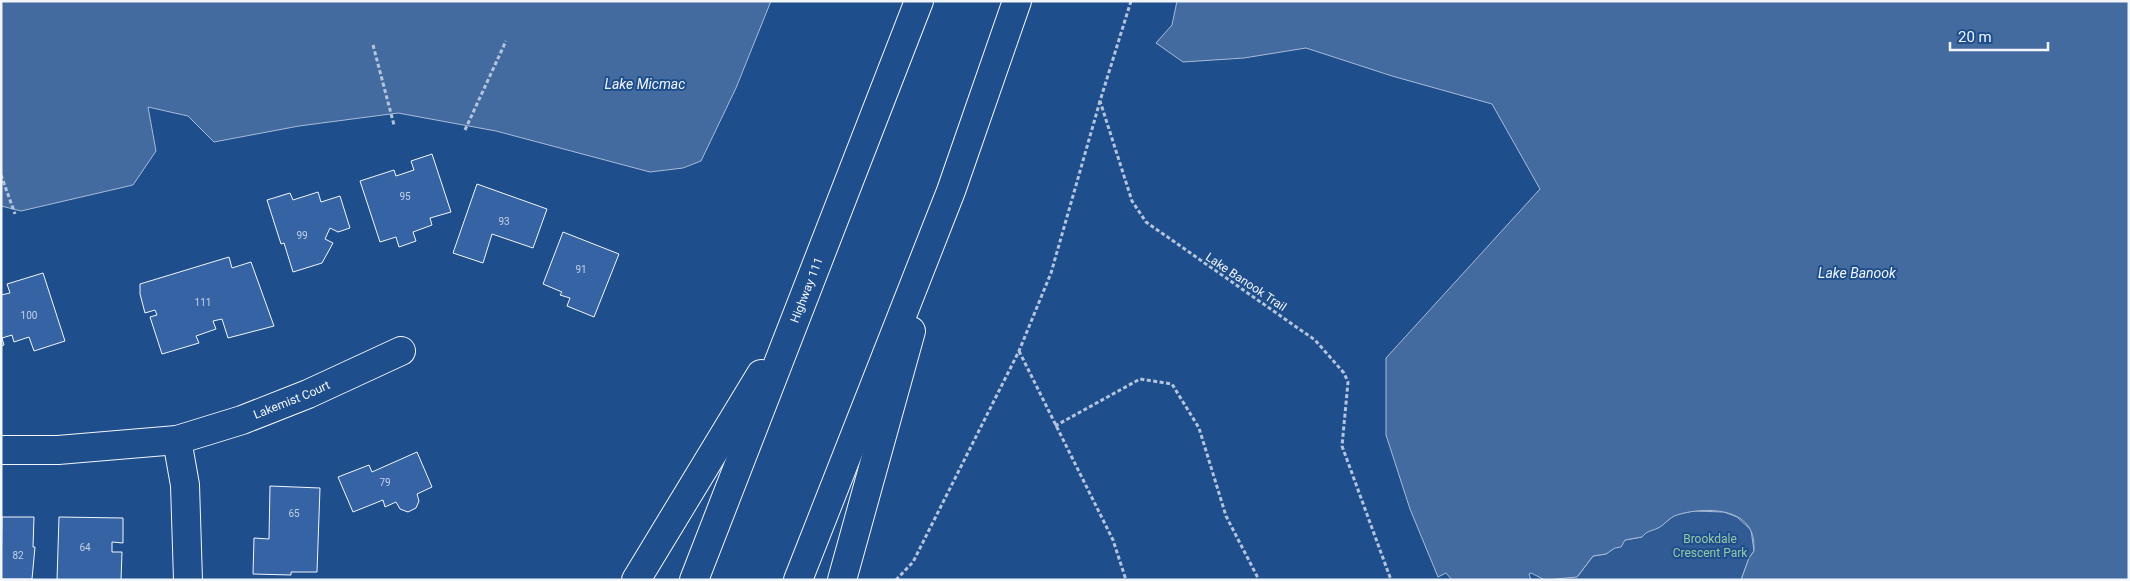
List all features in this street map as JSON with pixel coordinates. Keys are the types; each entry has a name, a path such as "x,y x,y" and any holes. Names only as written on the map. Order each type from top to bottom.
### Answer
{"main road":[{"name":"Highway 111","path":"694,580 919,1"},
{"path":"798,580 951,191 1017,1"},
{"path":"842,580 951,191"},
{"path":"636,580 800,310"},
{"name":"Lakemist Court","path":"1,450 58,450 177,440 250,417 308,394 401,351"},
{"path":"177,440 185,486 188,580"}],"path":[{"path":"896,580 913,562 1019,351 1051,273 1100,100 1131,1"},
{"path":"465,130 506,41"},
{"path":"373,45 394,125"},
{"name":"Lake Banook Trail","path":"1100,100 1132,201 1146,222 1315,340 1344,373 1348,382 1342,446 1390,580"},
{"path":"1,175 15,214"},
{"path":"1019,351 1112,540 1126,580"},
{"path":"1056,426 1140,379 1172,384 1199,428 1226,516 1259,580"}],"shaded area":[{"name":"Brookdale Crescent Park","path":"1693,511 1724,512 1737,517 1751,530 1754,551 1749,558 1741,580 1550,580 1578,576 1593,556 1606,554 1625,540 1642,537 1648,530 1658,528 1675,515"}],"water":[{"name":"Lake Micmac","path":"1,1 771,1 736,88 701,161 683,168 650,172 496,131 398,113 299,126 214,142 188,116 148,107 156,151 133,185 21,211 1,206"},
{"name":"Lake Banook","path":"1177,1 2129,1 2129,580 1741,580 1749,558 1754,551 1751,531 1746,523 1738,517 1728,513 1707,510 1674,516 1660,527 1642,537 1625,540 1621,547 1615,548 1606,554 1593,556 1577,577 1545,580 1531,573 1529,574 1531,580 1452,580 1446,573 1438,577 1410,509 1386,435 1386,358 1540,189 1492,104 1392,76 1306,48 1244,58 1183,62 1156,43 1172,25"}],"building":[{"path":"432,154 451,212 430,218 432,225 413,232 416,241 399,247 396,237 380,242 360,181 394,170 396,176 414,170 411,161"},
{"path":"477,184 547,209 533,248 492,234 483,263 453,253"},
{"path":"318,192 321,202 340,196 350,228 338,232 330,228 325,239 333,243 322,263 293,272 284,243 281,244 267,200 290,193 293,200"},
{"path":"563,232 619,254 594,317 567,306 570,298 560,295 562,292 543,284"},
{"path":"229,257 232,268 251,262 274,326 228,338 222,319 213,321 216,329 196,336 199,343 162,354 150,317 157,315 155,310 145,313 140,294 140,284"},
{"path":"43,273 65,341 34,351 29,337 14,342 12,335 2,338 4,345 1,346 1,295 10,293 7,284"},
{"path":"417,452 432,487 417,494 419,501 416,508 408,512 400,509 396,502 385,507 383,500 353,512 338,477 369,465 372,472"},
{"path":"270,486 320,488 317,572 291,572 291,575 253,574 254,538 269,539"},
{"path":"2,517 34,517 33,547 35,547 32,579 1,579"},
{"path":"59,517 123,518 123,543 112,542 112,552 122,552 121,580 57,580"}]}
